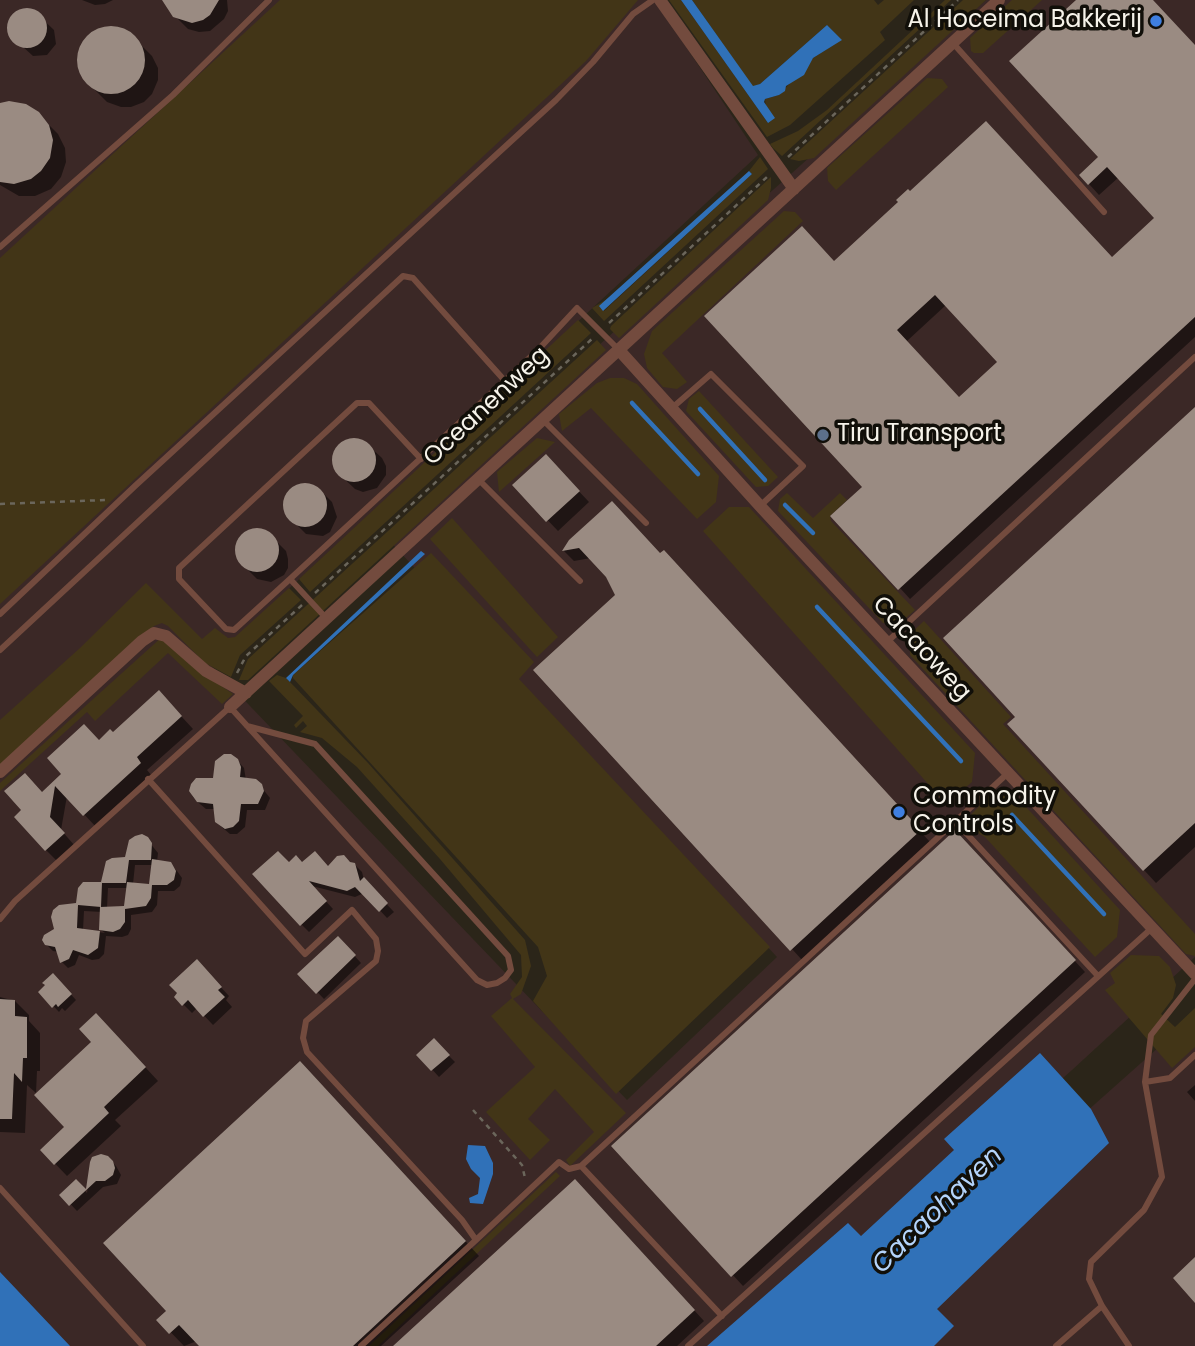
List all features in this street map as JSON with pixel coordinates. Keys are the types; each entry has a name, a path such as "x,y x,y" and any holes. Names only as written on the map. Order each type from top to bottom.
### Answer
{"street":[{"path":"660,0 794,189"},
{"name":"Oceanenweg","path":"230,707 999,0"},
{"name":"Cacaoweg","path":"620,349 760,506 1195,976"},
{"path":"0,772 142,641 154,633 166,636 206,671 246,693"}],"lane":[{"path":"0,247 173,95 270,0"},
{"path":"0,614 121,499 556,100 593,62 633,14 653,0"},
{"path":"952,43 1104,212"},
{"path":"0,650 403,276 413,278 421,286 505,381"},
{"path":"421,458 369,403 357,403 179,568 178,579 226,629 234,630 505,381 577,309 620,349"},
{"path":"887,642 1195,357"},
{"path":"672,408 711,374 803,466 760,506"},
{"path":"543,420 646,523"},
{"path":"478,479 580,581"},
{"path":"290,579 326,618"},
{"path":"0,919 15,901 230,707 247,726 477,980 487,985 505,978 511,970 508,956 315,744 247,726"},
{"path":"361,1346 559,1163 569,1169 581,1166 1008,773"},
{"path":"148,779 305,954 352,910 376,939 376,961 306,1021 303,1038 307,1052 462,1220 476,1240"},
{"path":"955,821 1098,976"},
{"path":"688,1346 1152,928"},
{"path":"1129,1346 1102,1306 1089,1279 1091,1262 1144,1210 1162,1177 1145,1082 1151,1035 1195,976"},
{"path":"1145,1082 1170,1078 1195,1055"},
{"path":"581,1166 722,1316"},
{"path":"0,1188 143,1346"},
{"path":"1056,1346 1102,1306"}],"path":[{"name":"Oceanenweg","path":"232,685 246,656 958,0"},
{"path":"0,504 121,499"},
{"path":"473,1110 522,1165 527,1192"}],"shaded area":[{"path":"0,0 655,0 758,155 216,656 162,606 0,749"},
{"path":"280,0 638,0 586,61 0,604 0,258"},
{"path":"669,0 681,0 768,123 765,99 779,95 813,58 841,40 827,25 760,84 753,87 692,0 874,0 878,5 884,0 914,0 880,32 885,40 790,125 767,137"},
{"path":"945,0 951,0 782,156 773,148 770,144 798,131 827,110"},
{"path":"963,0 986,0 814,158 799,161 790,159"},
{"path":"986,0 1195,0 1195,957 1072,1070 760,1346 62,1346 0,1283 0,763 161,613 627,1100 777,957 385,536"},
{"path":"1012,0 1042,0 983,53 971,51 970,38"},
{"path":"927,78 942,79 948,87 836,190 828,181 827,168"},
{"path":"760,157 768,169 604,321 592,308 609,298 600,306 604,311 752,174 749,171"},
{"path":"771,177 768,200 619,338 610,329 611,326"},
{"path":"784,211 795,212 803,221 662,353 687,382 677,389 663,387 647,368 644,354 652,331"},
{"path":"578,320 591,333 310,592 299,579"},
{"path":"597,340 606,350 248,680 239,680 248,659"},
{"path":"610,378 624,378 637,384 719,476 716,502 697,519 591,408 562,431 559,414 597,383"},
{"path":"699,391 778,477 768,486 756,487 686,411 689,399"},
{"path":"537,438 555,442 499,492 497,472"},
{"path":"787,493 813,518 840,493 847,500 830,516 831,521 915,610 900,623 883,623 778,511 780,499"},
{"path":"729,507 749,507 975,753 972,782 946,804 703,531"},
{"path":"452,518 558,637 537,657 430,539"},
{"path":"431,553 534,662 519,679 770,947 616,1094 533,1001 547,976 538,947 293,678 293,675"},
{"path":"146,583 202,639 215,628 228,638 235,637 289,588 301,600 240,655 231,677 205,663 168,626 162,623 154,626 0,769 0,720 80,648"},
{"path":"924,621 1011,717 1003,724 1195,934 1195,956 1186,954 910,655 910,634"},
{"path":"162,637 188,663 233,694 222,704 168,653 95,721 87,712 0,791 0,783"},
{"path":"277,675 286,678 368,763 525,940 531,966 521,994 513,999 626,1113 570,1166 566,1160 594,1132 555,1089 528,1119 550,1140 530,1160 486,1112 535,1067 491,1016 512,998 510,994 522,977 521,955 357,767 322,738 300,732 307,726 303,721 296,728 294,725 303,716 269,681"},
{"path":"990,795 1017,797 1120,910 1117,937 1095,957 985,837 962,824"},
{"path":"1131,955 1159,956 1170,967 1176,985 1173,998 1161,1014 1175,1027 1195,1008 1195,1047 1172,1068 1105,990 1115,983 1110,973"},
{"path":"1195,1015 1195,1346 924,1346 922,1301 1086,1112"},
{"path":"556,1172 560,1176 378,1346 369,1346"}],"water":[{"path":"681,0 692,0 753,86 760,84 827,25 842,40 813,58 804,75 786,86 785,91 765,99 764,102 775,118 768,123"},
{"path":"749,171 752,174 603,311 599,306"},
{"path":"421,551 425,554 293,675 290,682 286,678"},
{"name":"Cacaohaven","path":"1040,1053 1091,1109 1109,1143 937,1309 954,1326 934,1346 707,1346 848,1223 861,1236 954,1150 944,1139"},
{"path":"468,1145 485,1146 493,1163 493,1174 483,1204 470,1203 469,1198 478,1194 480,1178 466,1159"},
{"path":"0,1272 70,1346 0,1346"}],"building":[{"path":"162,0 219,0 210,15 192,23 173,17"},
{"path":"1076,0 1153,0 1195,45 1195,317 898,590 830,516 862,487 704,316 802,226 834,261 898,202 896,200 908,189 910,191 986,121 1112,257 1154,218 1107,167 1088,185 1079,175 1098,157 1009,61","holes":["935,295 997,362 959,397 897,330"]},
{"path":"27,8 41,14 47,28 41,42 27,48 13,42 7,28 13,14"},
{"path":"104,26 118,26 130,31 140,41 145,60 140,79 130,89 118,94 104,94 92,89 82,79 77,67 77,53 82,41 92,31"},
{"path":"9,101 26,104 39,112 49,125 53,140 50,158 41,171 31,179 14,184 0,182 0,103"},
{"path":"1195,407 1195,823 1143,871 1007,724 1015,717 943,638"},
{"path":"354,438 363,439 370,444 375,451 375,469 370,476 363,481 354,482 345,481 338,476 333,469 332,460 333,451 338,444 345,439"},
{"path":"546,454 580,491 546,522 512,485"},
{"path":"305,483 314,484 321,489 326,496 326,514 321,521 314,526 305,527 296,526 289,521 284,514 283,505 284,496 289,489 296,484"},
{"path":"612,501 660,553 664,550 921,830 790,951 533,670 615,595 606,577 579,548 562,551 569,540"},
{"path":"257,528 266,529 273,534 278,541 278,559 273,566 266,571 257,572 248,571 241,566 236,559 235,550 236,541 241,534 248,529"},
{"path":"159,690 182,716 137,757 141,763 83,816 55,786 50,817 65,833 45,851 14,817 21,810 4,791 25,773 42,792 61,774 47,758 84,724 99,740 110,729 113,732"},
{"path":"224,754 231,754 238,759 240,777 256,779 262,784 264,791 258,804 241,804 239,821 233,827 225,829 215,822 213,804 197,802 189,791 196,778 213,778 215,761"},
{"path":"955,830 1076,960 731,1277 611,1146"},
{"path":"142,834 152,843 151,860 129,860 126,883 102,883 101,907 78,905 77,928 100,931 98,948 88,955 73,950 69,959 60,963 55,947 45,945 42,940 44,935 54,929 51,917 53,910 59,905 76,903 78,888 83,882 101,882 106,861 125,857 129,840"},
{"path":"278,851 289,862 296,855 302,862 315,851 328,866 337,856 344,855 350,862 355,863 360,881 364,877 388,903 379,912 355,887 347,891 309,881 327,901 300,926 252,874"},
{"path":"152,859 171,862 176,871 174,880 167,885 152,885 151,898 146,906 125,909 125,922 120,929 113,932 99,930 100,907 124,906 127,882 149,884"},
{"path":"338,936 356,955 316,994 297,974"},
{"path":"197,959 222,987 218,990 225,997 203,1017 188,1000 182,1006 174,997 177,993 169,985"},
{"path":"53,973 72,994 58,1007 56,1004 52,1008 38,992 45,985 42,983"},
{"path":"0,999 15,1000 15,1016 27,1017 27,1058 23,1058 22,1082 14,1073 12,1119 0,1119"},
{"path":"96,1013 146,1067 104,1107 109,1113 54,1165 40,1150 64,1127 34,1095 91,1042 79,1029"},
{"path":"434,1038 450,1055 431,1071 416,1055"},
{"path":"300,1061 466,1241 353,1346 199,1346 179,1325 169,1334 156,1320 166,1311 103,1243"},
{"path":"101,1154 113,1161 113,1175 105,1181 96,1181 69,1206 59,1195 76,1179 86,1189 92,1157"},
{"path":"575,1179 695,1310 656,1346 393,1346"},
{"path":"1195,1257 1195,1303 1173,1278"}],"waterway":[{"path":"632,403 698,474"},
{"path":"700,409 765,480"},
{"path":"785,505 813,533"},
{"path":"817,607 961,761"},
{"path":"1012,815 1104,914"}],"place":[{"name":"Al Hoceima Bakkerij","path":"1156,21"},
{"name":"Tiru Transport","path":"823,435"},
{"name":"Commodity Controls","path":"899,812"}]}
